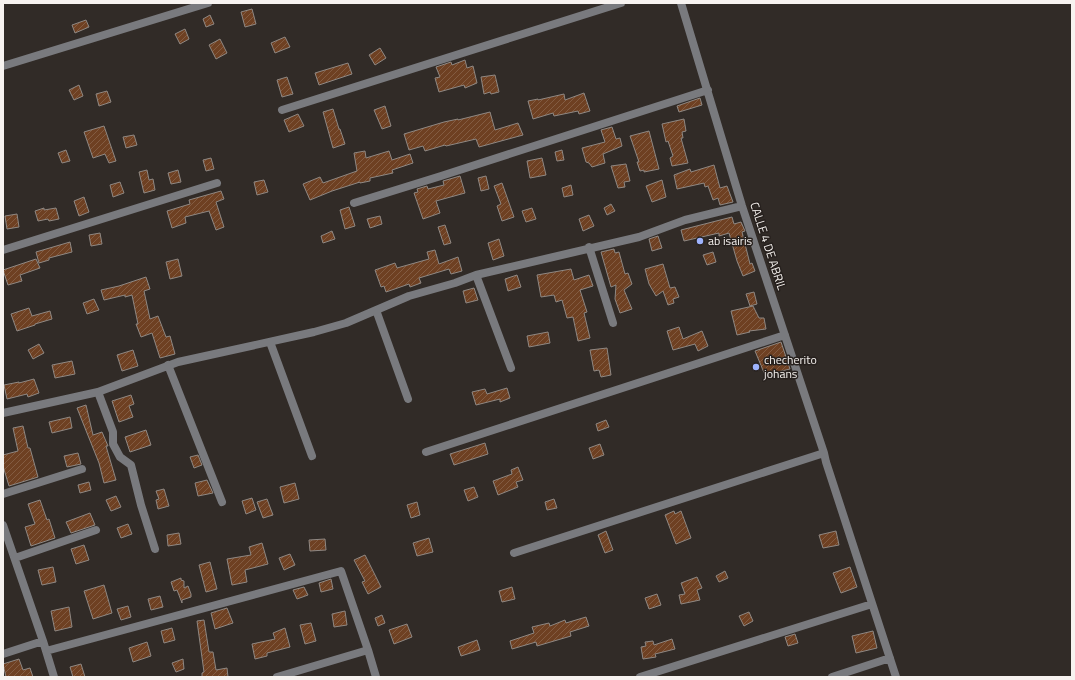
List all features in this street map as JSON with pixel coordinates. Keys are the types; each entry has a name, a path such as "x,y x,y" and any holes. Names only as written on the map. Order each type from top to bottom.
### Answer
{"street":[{"path":"3,66 208,3"},
{"path":"282,110 621,3"},
{"name":"CALLE 4 DE ABRIL","path":"681,3 742,206 896,677"},
{"path":"354,202 441,176 708,90"},
{"path":"3,250 217,183"},
{"path":"3,413 98,392 168,365 314,332 346,323 409,296 455,283 476,275 589,247 639,237 686,220 742,206"},
{"path":"589,247 613,323"},
{"path":"476,275 511,368"},
{"path":"376,310 408,399"},
{"path":"426,452 785,335"},
{"path":"270,342 312,456"},
{"path":"168,365 222,502"},
{"path":"98,392 113,432 113,444 120,457 132,465 141,505 155,549"},
{"path":"514,553 824,453"},
{"path":"3,494 82,469"},
{"path":"3,525 54,677"},
{"path":"15,558 96,530"},
{"path":"46,651 341,570 376,677"},
{"path":"640,677 872,604"},
{"path":"3,654 43,641"},
{"path":"277,677 368,650"},
{"path":"832,677 890,658"}],"building":[{"path":"252,9 256,24 245,27 241,12"},
{"path":"210,15 214,24 206,27 203,19"},
{"path":"86,20 89,27 75,33 72,25"},
{"path":"185,29 189,39 180,44 175,34"},
{"path":"285,37 290,47 275,53 271,43"},
{"path":"220,39 227,53 216,59 209,45"},
{"path":"380,48 386,58 375,65 369,55"},
{"path":"465,60 467,68 473,66 477,83 465,88 464,85 439,92 435,78 440,77 436,67 451,62 452,65"},
{"path":"348,63 352,74 319,85 315,73"},
{"path":"495,75 499,92 484,94 481,77"},
{"path":"287,77 293,94 282,97 277,80"},
{"path":"79,85 83,96 74,100 69,90"},
{"path":"107,91 111,102 99,106 96,94"},
{"path":"584,93 590,111 579,114 578,111 554,116 553,113 533,119 528,101 564,94 565,100"},
{"path":"700,98 702,105 679,112 677,106"},
{"path":"385,106 391,126 382,129 374,110"},
{"path":"333,109 345,144 333,148 323,112"},
{"path":"490,112 495,130 518,123 523,135 479,147 476,139 445,145 425,151 423,146 409,150 404,134 444,122"},
{"path":"298,114 304,126 289,132 284,120"},
{"path":"684,119 686,131 682,132 683,138 681,138 688,163 672,166 670,158 673,156 668,141 666,142 662,124"},
{"path":"104,126 116,161 109,163 105,154 93,158 84,132"},
{"path":"612,127 616,139 620,138 622,146 603,154 605,163 592,167 586,162 582,148 605,142 601,130"},
{"path":"649,131 659,169 644,172 644,170 640,171 637,162 639,162 630,136"},
{"path":"134,135 137,145 126,148 123,137"},
{"path":"66,150 70,161 62,163 58,153"},
{"path":"562,150 564,160 557,161 555,152"},
{"path":"365,151 366,158 389,151 392,160 410,154 413,163 392,170 393,173 370,178 370,181 360,182 310,200 303,184 320,177 323,183 357,171 354,153"},
{"path":"211,158 214,169 206,171 203,160"},
{"path":"542,158 546,175 530,178 527,161"},
{"path":"626,164 630,181 624,182 625,187 618,188 611,166"},
{"path":"714,165 720,188 727,186 733,202 720,205 718,198 713,200 708,186 705,187 704,183 677,189 674,175 690,169 691,172"},
{"path":"147,170 149,180 153,179 155,190 144,193 139,172"},
{"path":"178,170 181,182 171,184 168,173"},
{"path":"460,176 465,193 436,201 440,213 423,219 414,193 418,192 417,189 427,186 428,189 444,185 443,181"},
{"path":"486,176 489,189 481,191 478,178"},
{"path":"264,180 268,192 257,195 254,182"},
{"path":"662,180 666,197 652,202 646,186"},
{"path":"120,182 124,193 113,197 110,185"},
{"path":"502,183 514,217 502,221 497,206 501,204 494,186"},
{"path":"571,185 573,195 564,197 562,188"},
{"path":"221,191 224,199 216,202 224,227 216,230 209,211 185,217 186,223 172,228 167,211 190,204 189,200"},
{"path":"84,197 89,212 79,216 74,201"},
{"path":"611,204 615,211 607,215 604,208"},
{"path":"349,207 355,226 345,229 340,210"},
{"path":"44,208 44,210 56,208 59,219 38,221 35,211"},
{"path":"532,208 536,219 526,222 522,211"},
{"path":"17,214 19,227 7,229 5,216"},
{"path":"589,215 594,226 583,231 579,219"},
{"path":"380,216 382,224 370,228 367,219"},
{"path":"732,217 734,224 741,222 745,231 742,232 750,264 752,263 755,271 743,276 729,233 719,236 719,233 684,241 681,230"},
{"path":"445,225 451,243 444,245 438,227"},
{"path":"332,231 335,239 323,243 321,236"},
{"path":"100,233 102,244 91,246 89,235"},
{"path":"658,236 662,248 652,251 649,239"},
{"path":"499,239 504,256 493,260 488,243"},
{"path":"70,242 72,252 49,258 49,260 39,263 36,252"},
{"path":"614,249 615,253 619,252 625,274 628,273 632,284 624,290 632,309 620,313 615,299 616,285 611,287 601,252"},
{"path":"435,250 439,264 458,257 462,271 451,274 449,269 419,278 421,283 410,287 409,284 386,292 384,286 381,287 375,270 395,263 397,268 429,259 427,252"},
{"path":"713,252 716,262 707,265 703,255"},
{"path":"36,259 40,268 20,275 22,281 8,285 3,270"},
{"path":"178,259 182,276 170,279 166,262"},
{"path":"663,264 670,288 675,287 679,297 673,299 674,303 668,305 663,291 656,296 649,284 645,269"},
{"path":"571,269 574,280 589,275 593,286 580,290 587,312 584,313 590,338 578,341 573,317 567,318 562,300 556,302 554,295 541,297 537,275"},
{"path":"517,275 521,287 508,291 505,279"},
{"path":"146,277 150,289 144,291 150,319 158,316 166,337 170,336 175,354 160,358 152,333 141,337 136,324 138,324 132,295 125,297 125,295 104,300 101,290"},
{"path":"474,288 478,300 466,303 463,291"},
{"path":"754,292 757,304 750,306 746,294"},
{"path":"94,299 99,310 87,314 83,303"},
{"path":"753,306 759,318 764,318 766,329 749,331 750,332 737,335 731,311"},
{"path":"29,308 32,316 50,311 52,319 17,331 11,314"},
{"path":"679,327 683,339 702,331 708,346 698,351 695,344 673,350 667,331"},
{"path":"548,332 550,343 529,347 527,336"},
{"path":"781,342 790,369 765,375 755,351"},
{"path":"39,344 44,353 33,359 28,350"},
{"path":"607,348 611,375 601,377 599,370 594,371 590,350"},
{"path":"133,350 138,366 122,371 117,355"},
{"path":"72,361 75,374 55,378 52,365"},
{"path":"34,379 39,393 28,397 27,394 7,399 4,385"},
{"path":"507,388 510,398 500,402 500,399 476,405 472,392 485,389 487,394"},
{"path":"131,395 134,404 129,406 133,417 119,422 112,401"},
{"path":"86,405 93,435 102,432 108,446 106,446 116,480 104,483 99,463 77,408"},
{"path":"70,417 72,428 52,433 49,422"},
{"path":"606,420 609,427 598,431 596,424"},
{"path":"23,426 28,448 30,448 38,477 9,486 3,466 3,455 18,451 13,428"},
{"path":"146,430 151,445 130,452 125,437"},
{"path":"485,443 488,454 454,465 450,454"},
{"path":"600,444 604,455 593,459 589,448"},
{"path":"78,453 81,464 67,467 64,456"},
{"path":"198,455 202,465 194,468 190,457"},
{"path":"518,467 523,480 516,482 518,487 498,495 493,481 512,474 511,470"},
{"path":"207,480 213,493 198,496 195,483"},
{"path":"89,482 91,490 80,493 78,485"},
{"path":"295,483 299,499 284,503 280,487"},
{"path":"474,487 478,497 468,501 464,490"},
{"path":"164,489 169,506 158,509 156,500 159,499 156,491"},
{"path":"116,496 121,507 111,511 106,500"},
{"path":"252,498 256,510 246,514 242,501"},
{"path":"267,499 273,515 263,518 257,502"},
{"path":"554,499 557,508 547,510 545,502"},
{"path":"40,500 47,520 49,519 55,538 31,546 25,527 35,524 28,504"},
{"path":"417,502 420,515 411,518 407,505"},
{"path":"674,511 675,514 681,511 691,538 676,544 665,515"},
{"path":"90,513 95,525 71,533 66,522"},
{"path":"128,524 132,534 121,538 117,528"},
{"path":"606,531 613,550 605,553 598,535"},
{"path":"836,531 839,545 823,548 819,535"},
{"path":"179,533 181,544 168,546 167,535"},
{"path":"429,538 433,552 417,556 413,543"},
{"path":"325,539 326,550 310,551 309,540"},
{"path":"262,543 268,564 245,570 247,582 232,585 227,559 251,555 249,547"},
{"path":"84,545 89,560 76,564 71,549"},
{"path":"290,554 295,565 284,570 279,558"},
{"path":"365,555 381,587 368,594 362,582 365,581 354,560"},
{"path":"210,562 217,589 206,592 199,565"},
{"path":"53,567 56,582 42,585 38,570"},
{"path":"850,567 857,587 841,593 833,573"},
{"path":"725,571 728,578 719,582 716,576"},
{"path":"697,577 702,588 697,590 700,600 681,604 679,595 685,594 681,583"},
{"path":"181,578 181,580 184,581 184,588 188,586 191,594 191,597 182,600 182,603 177,590 174,591 171,582"},
{"path":"331,579 333,589 321,592 319,583"},
{"path":"104,585 112,613 93,619 84,591"},
{"path":"304,587 308,595 297,599 293,590"},
{"path":"512,587 515,599 502,602 499,591"},
{"path":"657,594 661,605 649,609 645,598"},
{"path":"160,596 163,607 151,610 148,599"},
{"path":"128,606 131,617 121,620 117,609"},
{"path":"69,607 72,627 55,631 51,611"},
{"path":"227,608 233,623 215,629 211,613"},
{"path":"345,611 347,625 334,627 332,614"},
{"path":"749,612 753,621 744,626 739,616"},
{"path":"382,615 385,623 378,626 375,618"},
{"path":"586,617 589,626 570,632 571,636 537,646 536,642 512,649 510,641 534,633 532,627 549,623 550,626 565,620 566,623"},
{"path":"204,620 209,652 213,652 216,670 227,668 228,677 202,677 202,673 204,672 197,621"},
{"path":"311,623 316,641 305,644 300,625"},
{"path":"407,624 412,637 394,644 389,630"},
{"path":"172,628 175,640 164,643 161,631"},
{"path":"285,628 290,647 267,653 267,656 255,659 252,644 275,639 273,633"},
{"path":"873,631 877,648 856,653 852,636"},
{"path":"795,634 798,643 788,646 785,637"},
{"path":"672,639 675,649 655,654 656,657 643,659 641,647 646,646 645,642 653,641 654,645"},
{"path":"477,640 480,650 461,656 458,647"},
{"path":"147,642 151,656 133,662 129,648"},
{"path":"19,659 23,670 30,668 33,677 6,677 3,664"},
{"path":"183,659 184,669 176,672 172,663"},
{"path":"81,664 85,677 73,677 70,667"}],"place":[{"name":"ab isairis","path":"700,241"},
{"name":"checherito johans","path":"756,367"}]}
